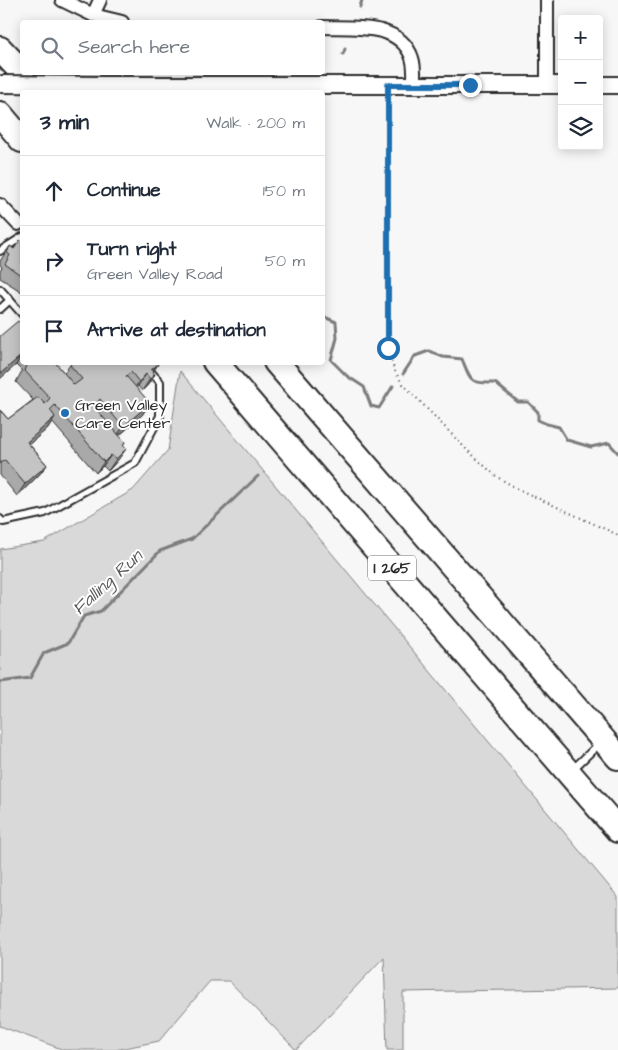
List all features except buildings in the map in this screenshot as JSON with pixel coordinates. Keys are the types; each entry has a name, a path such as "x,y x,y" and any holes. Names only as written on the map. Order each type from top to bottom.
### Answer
{"highway":[{"path":"0,49 20,69"},
{"path":"26,75 40,90"},
{"path":"0,114 20,138"},
{"name":"I 265","path":"218,365 618,830"},
{"name":"I 265","path":"279,365 611,749"}],"street":[{"path":"62,0 93,16 112,20"},
{"path":"93,16 100,0"},
{"path":"0,84 554,85 547,0"},
{"path":"325,28 368,29 382,31 394,36 403,42 412,58 414,85"},
{"path":"603,85 618,85"},
{"path":"0,205 20,227"}],"lane":[{"path":"0,252 20,238"},
{"path":"0,289 20,312"},
{"path":"0,309 10,300"},
{"path":"0,519 3,522 45,513 134,463 160,416 160,382 145,365"},
{"path":"568,773 611,749"}],"path":[{"path":"388,85 388,348 391,363 396,374 403,384 468,451 497,476 520,490 618,535"}],"shaded area":[{"path":"180,371 618,897 618,988 403,992 403,1050 387,1050 384,957 296,1050 229,981 210,981 159,1041 115,1050 64,1050 0,1026 0,549 44,542 133,490 168,450"}],"waterway":[{"path":"360,7 362,0"},
{"path":"343,54 345,49"},
{"name":"Falling Run","path":"325,317 336,322 337,338 331,360 347,376 364,387 371,406 379,408 393,386"},
{"name":"Falling Run","path":"403,374 415,356 429,351 443,357 462,359 472,380 481,383 495,383 518,402 528,402 538,412 538,420 559,427 567,440 591,447 609,443 618,453"},
{"name":"Falling Run","path":"0,682 30,678 44,653 68,643 84,616 101,611 160,551 192,539 258,476"}],"place":[{"name":"Green Valley Care Center","path":"65,413"}],"route":[{"path":"388,348 388,85 470,85"}]}
